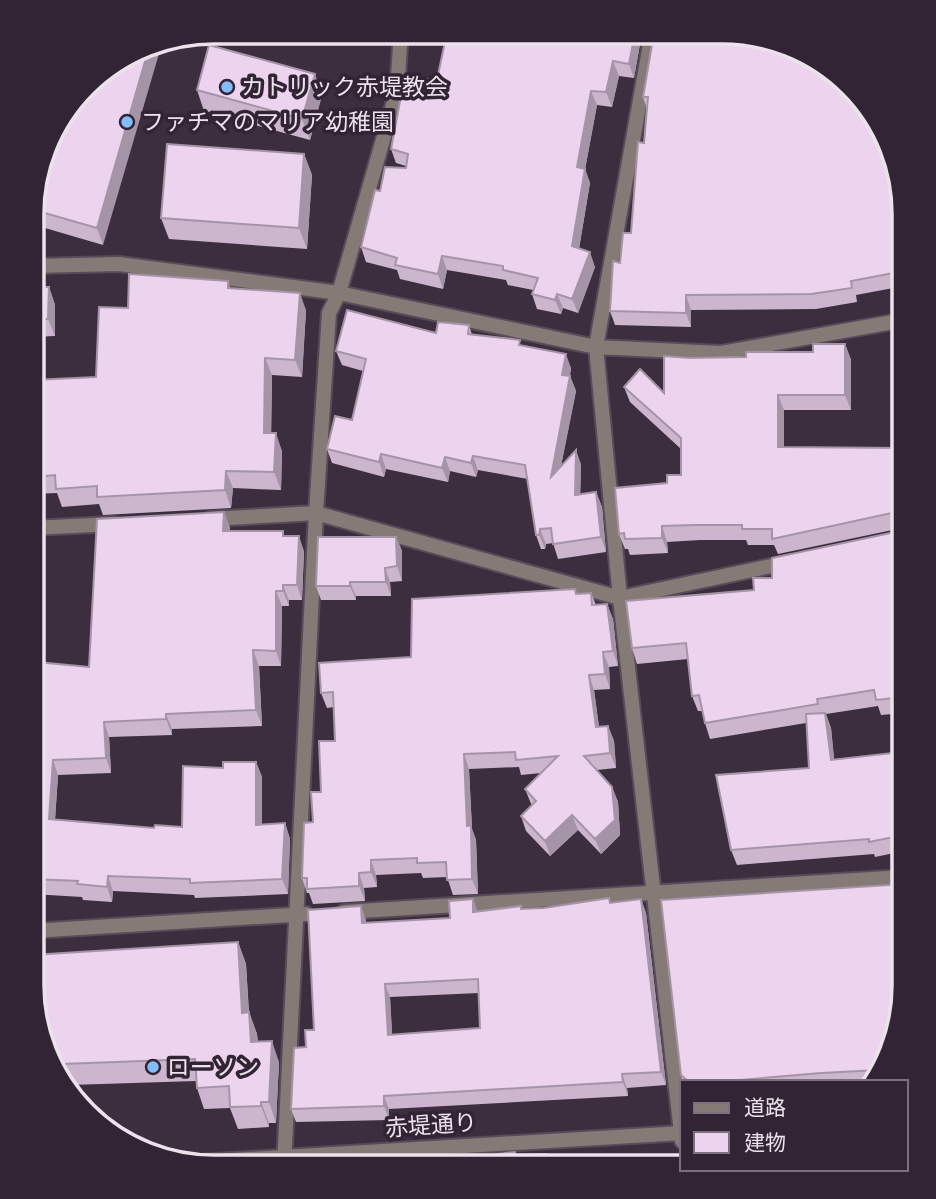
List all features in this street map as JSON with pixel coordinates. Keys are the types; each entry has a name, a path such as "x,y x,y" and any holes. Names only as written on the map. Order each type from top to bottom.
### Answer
{"street":[{"path":"284,1155 316,513 330,313 339,293 397,91 400,44"},
{"path":"650,44 596,347 620,598 680,1117"},
{"path":"44,266 119,264 339,293 596,347 721,354 892,322"},
{"path":"192,519 316,513 620,598 810,558"},
{"path":"44,527 124,523"},
{"path":"44,930 892,878"},
{"name":"赤堤通り","path":"380,1155 680,1133"}],"building":[{"path":"444,44 633,44 629,64 613,61 606,92 591,91 577,167 585,169 572,246 590,252 572,299 557,294 555,300 532,294 538,278 503,270 503,266 442,256 438,274 395,265 397,258 361,247 375,190 380,191 385,167 406,168 408,154 391,149 401,96 407,97 411,76 433,80 434,74 438,75"},
{"path":"652,44 745,45 777,53 817,72 843,93 857,110 879,149 891,191 892,273 851,281 852,288 811,294 686,295 686,313 610,311 613,261 620,263 623,233 631,233 638,142 644,143 648,97 643,97"},
{"path":"209,45 315,74 302,119 197,90"},
{"path":"146,58 97,228 44,213 45,191 53,159 66,129 93,93 119,72"},
{"path":"167,144 304,154 299,228 161,218"},
{"path":"129,274 228,281 228,288 300,293 295,360 265,358 264,433 276,433 274,472 226,471 225,490 97,497 97,486 56,489 55,475 44,476 44,379 96,377 99,307 128,308"},
{"path":"44,287 49,287 48,319 44,319"},
{"path":"347,310 436,333 438,322 469,325 468,334 520,340 519,345 566,354 562,375 570,376 551,477 576,450 575,495 596,492 601,537 553,544 551,528 540,529 539,535 536,535 525,465 473,456 471,463 445,457 442,468 381,454 379,462 327,449 335,416 352,420 366,359 336,351"},
{"path":"813,344 845,344 845,395 778,395 778,447 892,448 892,513 772,539 772,529 742,529 742,525 662,526 662,538 625,539 624,533 619,534 615,488 667,483 667,475 681,475 681,438 624,387 640,369 664,393 664,356 746,357 746,352 813,352"},
{"path":"224,512 223,531 283,531 283,536 299,536 297,585 283,585 283,591 276,591 276,651 253,650 256,710 166,714 166,719 104,722 106,758 53,760 49,819 154,828 155,825 182,827 183,766 223,768 223,762 256,762 256,825 285,823 282,879 190,883 190,879 108,876 107,887 77,884 78,881 44,880 44,663 89,667 97,519"},
{"path":"892,533 892,698 876,700 874,690 817,699 818,704 705,723 699,695 692,696 686,643 632,648 626,601 754,590 753,578 772,578 772,558"},
{"path":"318,537 396,537 397,566 385,568 386,582 316,586"},
{"path":"575,589 576,594 591,593 592,605 607,604 613,651 603,652 605,674 589,675 596,727 608,726 610,753 584,756 612,787 615,820 595,839 572,815 545,841 521,816 536,801 525,789 558,756 516,760 515,752 464,754 467,826 471,825 472,879 447,880 446,862 417,863 417,858 371,860 371,872 359,873 359,886 307,889 307,878 302,878 304,823 313,822 311,792 321,792 319,741 335,741 333,692 321,693 319,663 411,657 412,599"},
{"path":"825,713 831,760 892,753 892,837 869,842 869,839 731,850 716,775 809,768 806,714"},
{"path":"892,885 892,997 883,1040 870,1070 739,1080 687,1080 681,1075 661,900"},
{"path":"609,898 610,903 641,899 661,1072 622,1074 623,1082 384,1096 384,1106 291,1109 294,1048 306,1047 305,1030 314,1030 308,910 361,906 362,923 450,918 449,901 473,899 473,912 521,906 521,909","holes":["478,979 480,1028 388,1035 385,984"]},
{"path":"238,942 242,1013 249,1012 251,1042 272,1041 269,1102 261,1102 261,1106 230,1107 229,1086 197,1088 195,1059 63,1064 45,1008 44,954"},
{"path":"515,1152 516,1155 490,1155"}],"place":[{"name":"カトリック赤堤教会","path":"227,87"},
{"name":"ファチマのマリア幼稚園","path":"127,122"},
{"name":"ローソン","path":"153,1067"}]}
